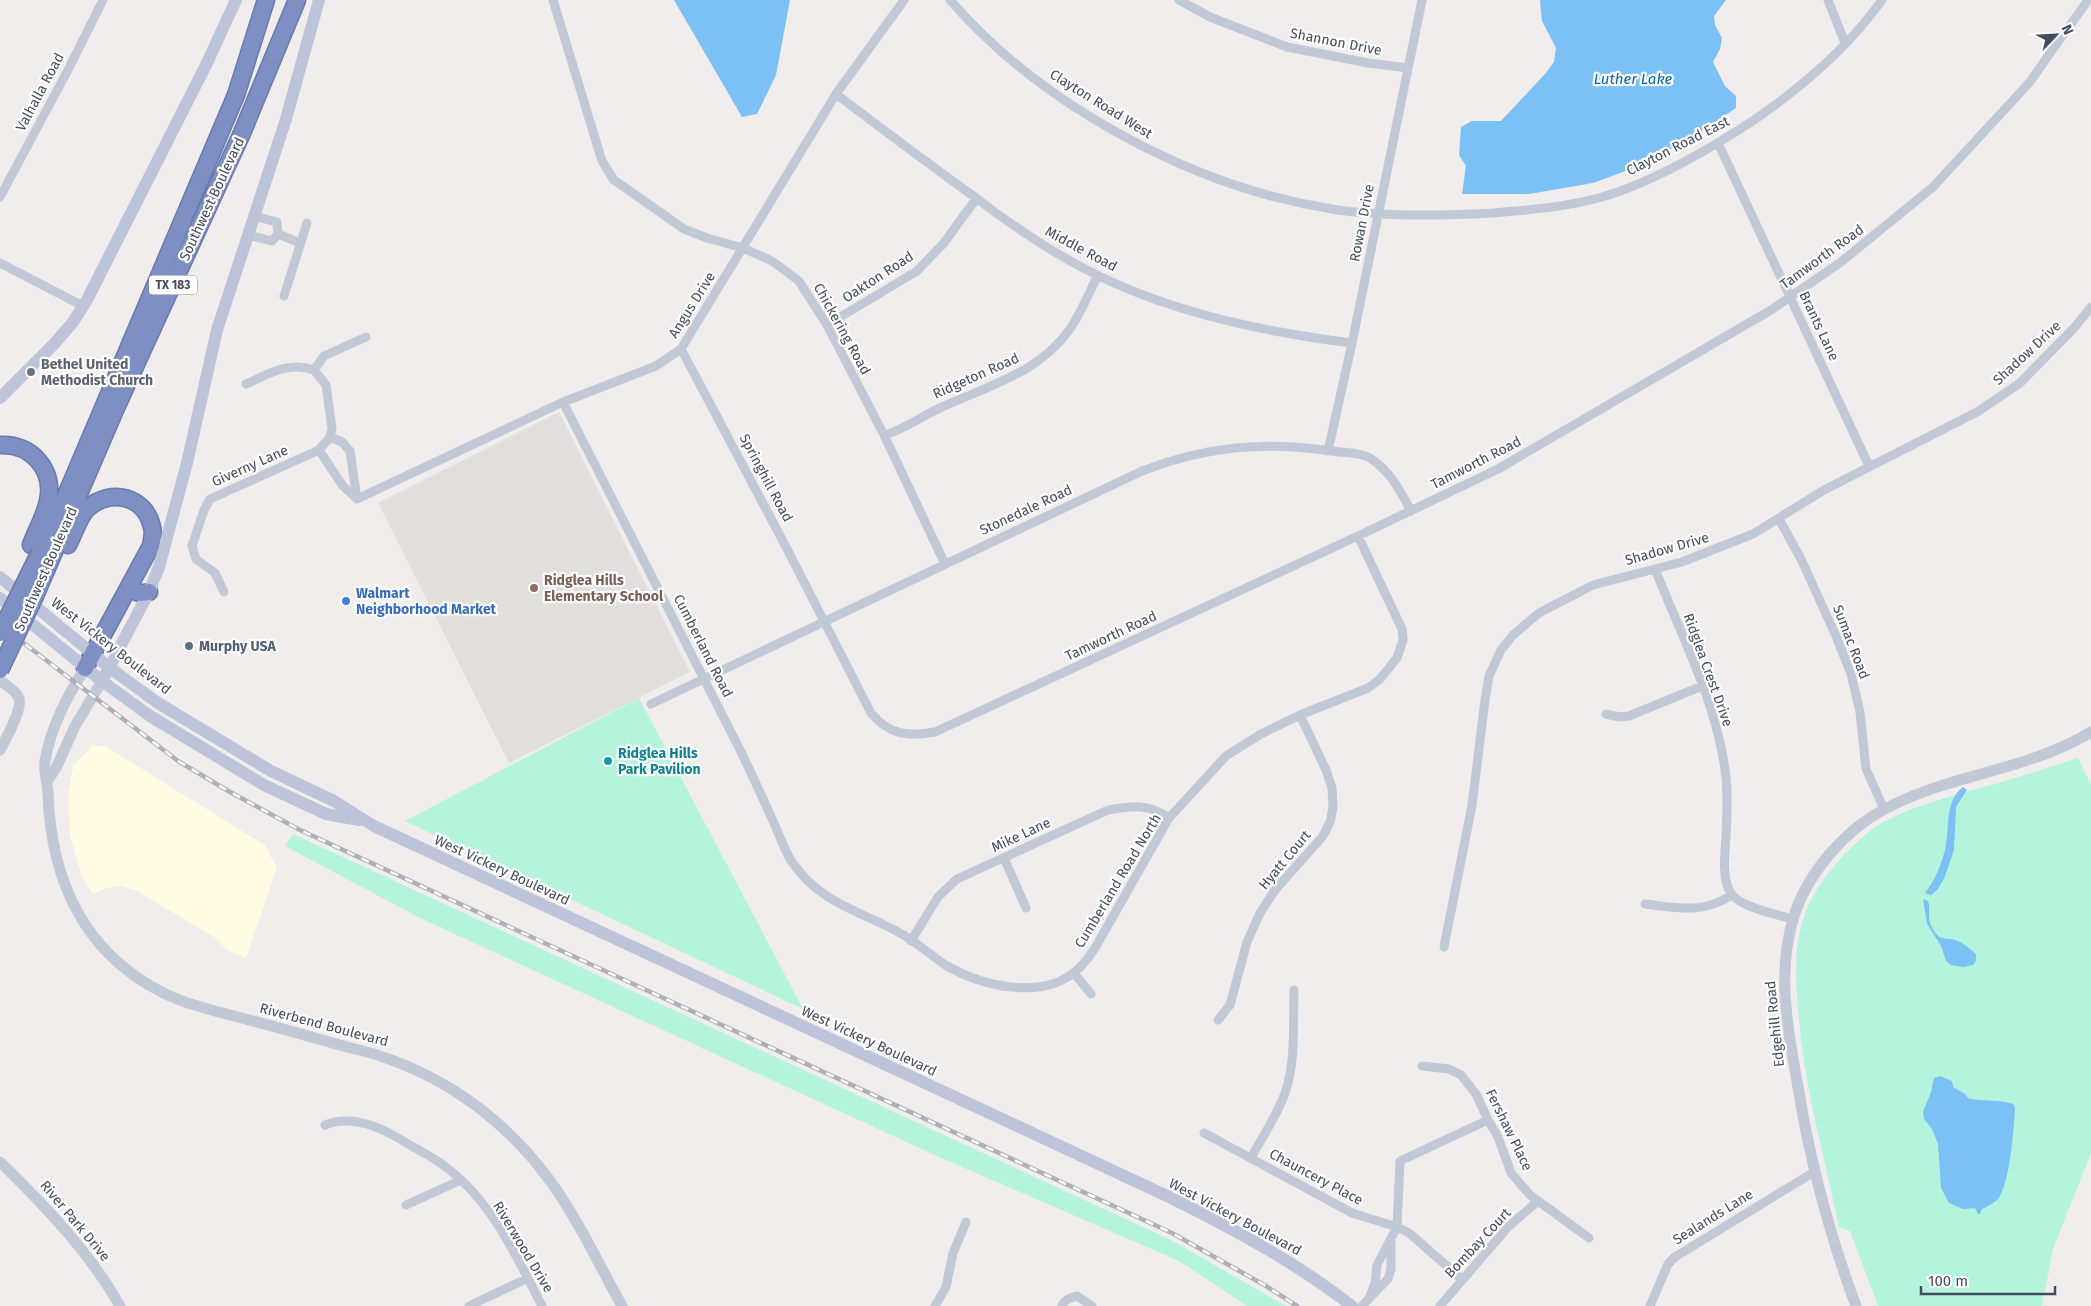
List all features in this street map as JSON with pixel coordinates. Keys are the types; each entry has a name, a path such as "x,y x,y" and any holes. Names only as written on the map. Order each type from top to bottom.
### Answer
{"highway":[{"name":"Southwest Boulevard","path":"35,548 74,476 236,95 266,0"},
{"name":"Southwest Boulevard","path":"0,670 35,596 44,592 115,410 242,133 297,0"},
{"path":"0,445 10,444 28,450 40,463 48,478 49,500 35,548 5,608 2,628"},
{"path":"51,570 86,510 106,498 122,496 142,507 152,526 151,546 89,661"},
{"path":"130,585 139,594 149,592"}],"main road":[{"path":"0,398 55,343 73,322 83,306 208,63 236,0"},
{"path":"102,681 149,592 159,567 187,463 217,330 286,119 319,0"},
{"name":"West Vickery Boulevard","path":"0,577 89,661 102,681 150,716 264,785 326,814 364,821"},
{"name":"West Vickery Boulevard","path":"0,598 89,661 110,668 158,703 271,772 334,801 364,821 1164,1195 1248,1238 1303,1270 1352,1306"}],"street":[{"name":"Valhalla Road","path":"0,197 103,0"},
{"name":"Chickering Road","path":"553,0 602,161 614,180 684,229 706,238 743,248 772,261 799,281 828,325 884,435 944,564"},
{"name":"Angus Drive","path":"357,498 407,473 563,402 656,366 681,349 836,94 904,0"},
{"name":"Clayton Road West","path":"950,0 994,45 1027,73 1117,133 1147,150 1198,171 1249,188 1333,209 1378,212"},
{"name":"Shannon Drive","path":"1179,0 1210,17 1287,47 1368,63 1408,68"},
{"name":"Rowan Drive","path":"1328,451 1422,0"},
{"path":"1828,0 1846,43"},
{"name":"Clayton Road East","path":"1378,212 1454,215 1560,206 1603,197 1669,170 1718,143 1804,84 1846,43 1882,0"},
{"name":"Tamworth Road","path":"824,622 871,714 878,722 894,732 908,735 935,732 1412,511 1498,469 1572,427 1790,296 1841,262 1933,187 1986,132 2029,83 2088,0"},
{"name":"Middle Road","path":"836,94 935,170 1010,224 1098,275 1175,306 1223,321 1306,337 1352,343"},
{"name":"Brants Lane","path":"1718,143 1870,466"},
{"name":"Oakton Road","path":"828,325 917,271 942,244 976,199"},
{"path":"254,216 276,222 278,234"},
{"path":"284,296 307,223"},
{"path":"248,235 272,241 278,234"},
{"path":"278,234 300,243"},
{"path":"0,263 83,306"},
{"name":"Ridgeton Road","path":"884,435 941,407 1014,377 1031,367 1052,351 1071,327 1098,275"},
{"name":"Shadow Drive","path":"1444,946 1472,805 1489,676 1501,650 1526,623 1539,613 1574,593 1593,585 1655,569 1718,549 1753,534 1824,490 1943,431 2000,398 2038,366 2091,307"},
{"path":"314,370 324,356 366,337"},
{"name":"Springhill Road","path":"681,349 824,622"},
{"path":"246,384 286,367 302,366 314,370 326,385 332,428 330,437 342,442 350,451 357,498"},
{"name":"Cumberland Road","path":"563,402 746,762 790,858 810,884 825,896"},
{"name":"Giverny Lane","path":"224,592 215,573 196,559 192,546 204,510 210,499 319,450 330,437"},
{"name":"Stonedale Road","path":"651,704 944,564 1164,462 1232,447 1265,445 1367,456 1385,468 1412,511"},
{"path":"319,450 343,486 357,498"},
{"name":"Sumac Road","path":"1780,519 1809,576 1851,674 1860,712 1866,769 1884,809"},
{"name":"Cumberland Road North","path":"825,896 902,934 946,966 971,977 1011,986 1037,986 1058,981 1074,973 1095,948 1169,818 1226,756 1261,734 1300,715 1368,688 1391,667 1400,649 1402,629 1358,536"},
{"name":"Ridglea Crest Drive","path":"1655,569 1714,718 1726,776 1727,813 1724,870 1732,895"},
{"name":"Riverbend Boulevard","path":"89,661 53,729 44,763 48,780 52,839 64,883 86,929 117,964 156,990 179,1000 401,1062 450,1087 480,1108 519,1142 548,1178 565,1203 622,1306"},
{"path":"0,680 18,695 19,699 14,720 0,750"},
{"path":"48,780 102,681"},
{"path":"1606,714 1619,717 1629,716 1702,686"},
{"name":"Hyatt Court","path":"1218,1020 1230,1005 1247,942 1260,913 1275,890 1323,836 1330,822 1333,808 1332,788 1326,770 1300,715"},
{"name":"Edgehill Road","path":"1856,1306 1814,1172 1804,1128 1785,999 1784,975 1793,918 1799,902 1810,882 1831,854 1850,834 1884,809 1934,788 2046,755 2091,732"},
{"name":"Mike Lane","path":"911,940 938,897 950,885 1004,858 1108,810 1144,807 1158,810 1169,818"},
{"path":"1004,858 1026,908"},
{"path":"1645,904 1691,909 1703,908 1718,904 1732,895 1744,904 1793,918"},
{"path":"1074,973 1091,994"},
{"path":"1251,1158 1275,1115 1288,1079 1294,990"},
{"name":"Fershaw Place","path":"1422,1066 1449,1069 1461,1076 1476,1094 1498,1137 1511,1173 1530,1195 1589,1238"},
{"name":"Riverwood Drive","path":"326,1125 343,1119 385,1131 434,1159 461,1180 491,1214 542,1306"},
{"path":"1370,1296 1375,1283 1377,1264 1397,1226 1400,1161 1488,1120"},
{"name":"Chauncery Place","path":"1204,1132 1352,1213 1397,1226 1409,1233 1462,1279"},
{"name":"River Park Drive","path":"0,1162 38,1199 92,1262 120,1306"},
{"name":"Sealands Lane","path":"1650,1306 1668,1264 1675,1257 1814,1172"},
{"path":"406,1205 461,1180"},
{"name":"Bombay Court","path":"1440,1306 1508,1228 1538,1201"},
{"path":"935,1306 946,1287 953,1253 966,1222"},
{"path":"1362,1306 1390,1275 1390,1241"},
{"path":"469,1306 528,1278"},
{"path":"1062,1306 1070,1298 1077,1296 1092,1306"}],"shaded area":[{"name":"Ridglea Hills Elementary School","path":"559,412 690,672 509,763 378,503"},
{"path":"92,746 105,746 266,846 277,868 246,958 227,950 214,937 137,891 121,886 104,889 93,894 81,874 70,836 69,789 73,766"}],"green space":[{"path":"639,698 803,1009 405,821"},
{"path":"2078,758 2091,785 2091,1153 2053,1249 2042,1306 1878,1306 1850,1231 1839,1227 1804,1064 1796,971 1799,935 1806,911 1824,878 1836,863 1863,836 1885,821 1924,805"},
{"path":"293,834 1171,1240 1286,1306 1247,1306 1179,1261 939,1157 420,918 285,846"}],"water":[{"path":"674,0 790,0 776,75 757,114 742,117"},
{"name":"Luther Lake","path":"1540,0 1726,0 1714,16 1715,25 1722,38 1720,49 1713,62 1725,86 1736,96 1736,108 1647,163 1593,183 1529,194 1462,194 1466,166 1459,155 1461,127 1472,121 1501,121 1554,62 1556,48 1542,21"},
{"path":"1963,787 1967,790 1956,807 1954,850 1944,879 1937,890 1931,895 1925,893 1940,867 1946,842 1950,808 1957,793"},
{"path":"1923,899 1928,901 1930,922 1937,935 1956,940 1974,952 1976,954 1976,961 1973,965 1963,967 1951,965 1946,961 1941,946 1927,924"},
{"path":"1940,1076 1952,1081 1953,1087 1968,1098 2007,1102 2015,1107 2011,1155 2006,1181 1998,1199 1982,1209 1980,1214 1978,1214 1975,1208 1963,1209 1949,1203 1941,1188 1938,1144 1932,1129 1924,1119 1923,1112 1934,1078"}],"railway":[{"path":"0,625 178,761 300,830 1172,1233 1266,1286 1297,1306"}],"place":[{"name":"Bethel United Methodist Church","path":"31,372"},
{"name":"Ridglea Hills Elementary School","path":"534,588"},
{"name":"Walmart Neighborhood Market","path":"346,601"},
{"name":"Murphy USA","path":"189,646"},
{"name":"Ridglea Hills Park Pavilion","path":"608,761"}]}
